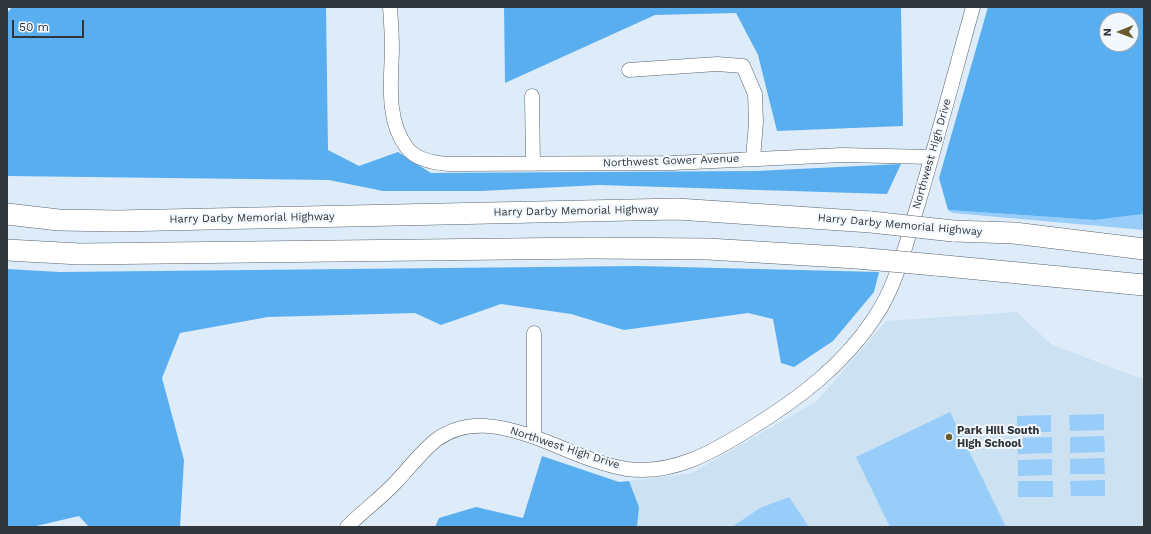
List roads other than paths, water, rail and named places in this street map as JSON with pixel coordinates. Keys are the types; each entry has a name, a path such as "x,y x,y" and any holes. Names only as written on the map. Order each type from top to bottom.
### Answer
{"highway":[{"name":"Harry Darby Memorial Highway","path":"7,214 59,220 117,221 677,209 871,222 953,231 1014,233 1144,249"},
{"path":"7,250 80,254 592,248 692,249 856,258 1144,285"}],"street":[{"name":"Northwest Gower Avenue","path":"390,7 390,89 400,138 412,153 425,160 439,164 672,163 842,155 932,157"},
{"name":"Northwest High Drive","path":"347,527 365,510 378,501 435,441 446,434 460,429 482,425 496,426 534,437 601,462 628,469 650,469 685,463 700,457 715,450 788,406 830,369 856,342 876,316 892,284 906,245 932,157 973,7"},
{"path":"629,70 717,64 743,66 755,94 756,123 753,158"},
{"path":"532,96 533,164"},
{"path":"534,333 534,437"}],"place":[{"name":"Park Hill South High School","path":"949,437"}]}
